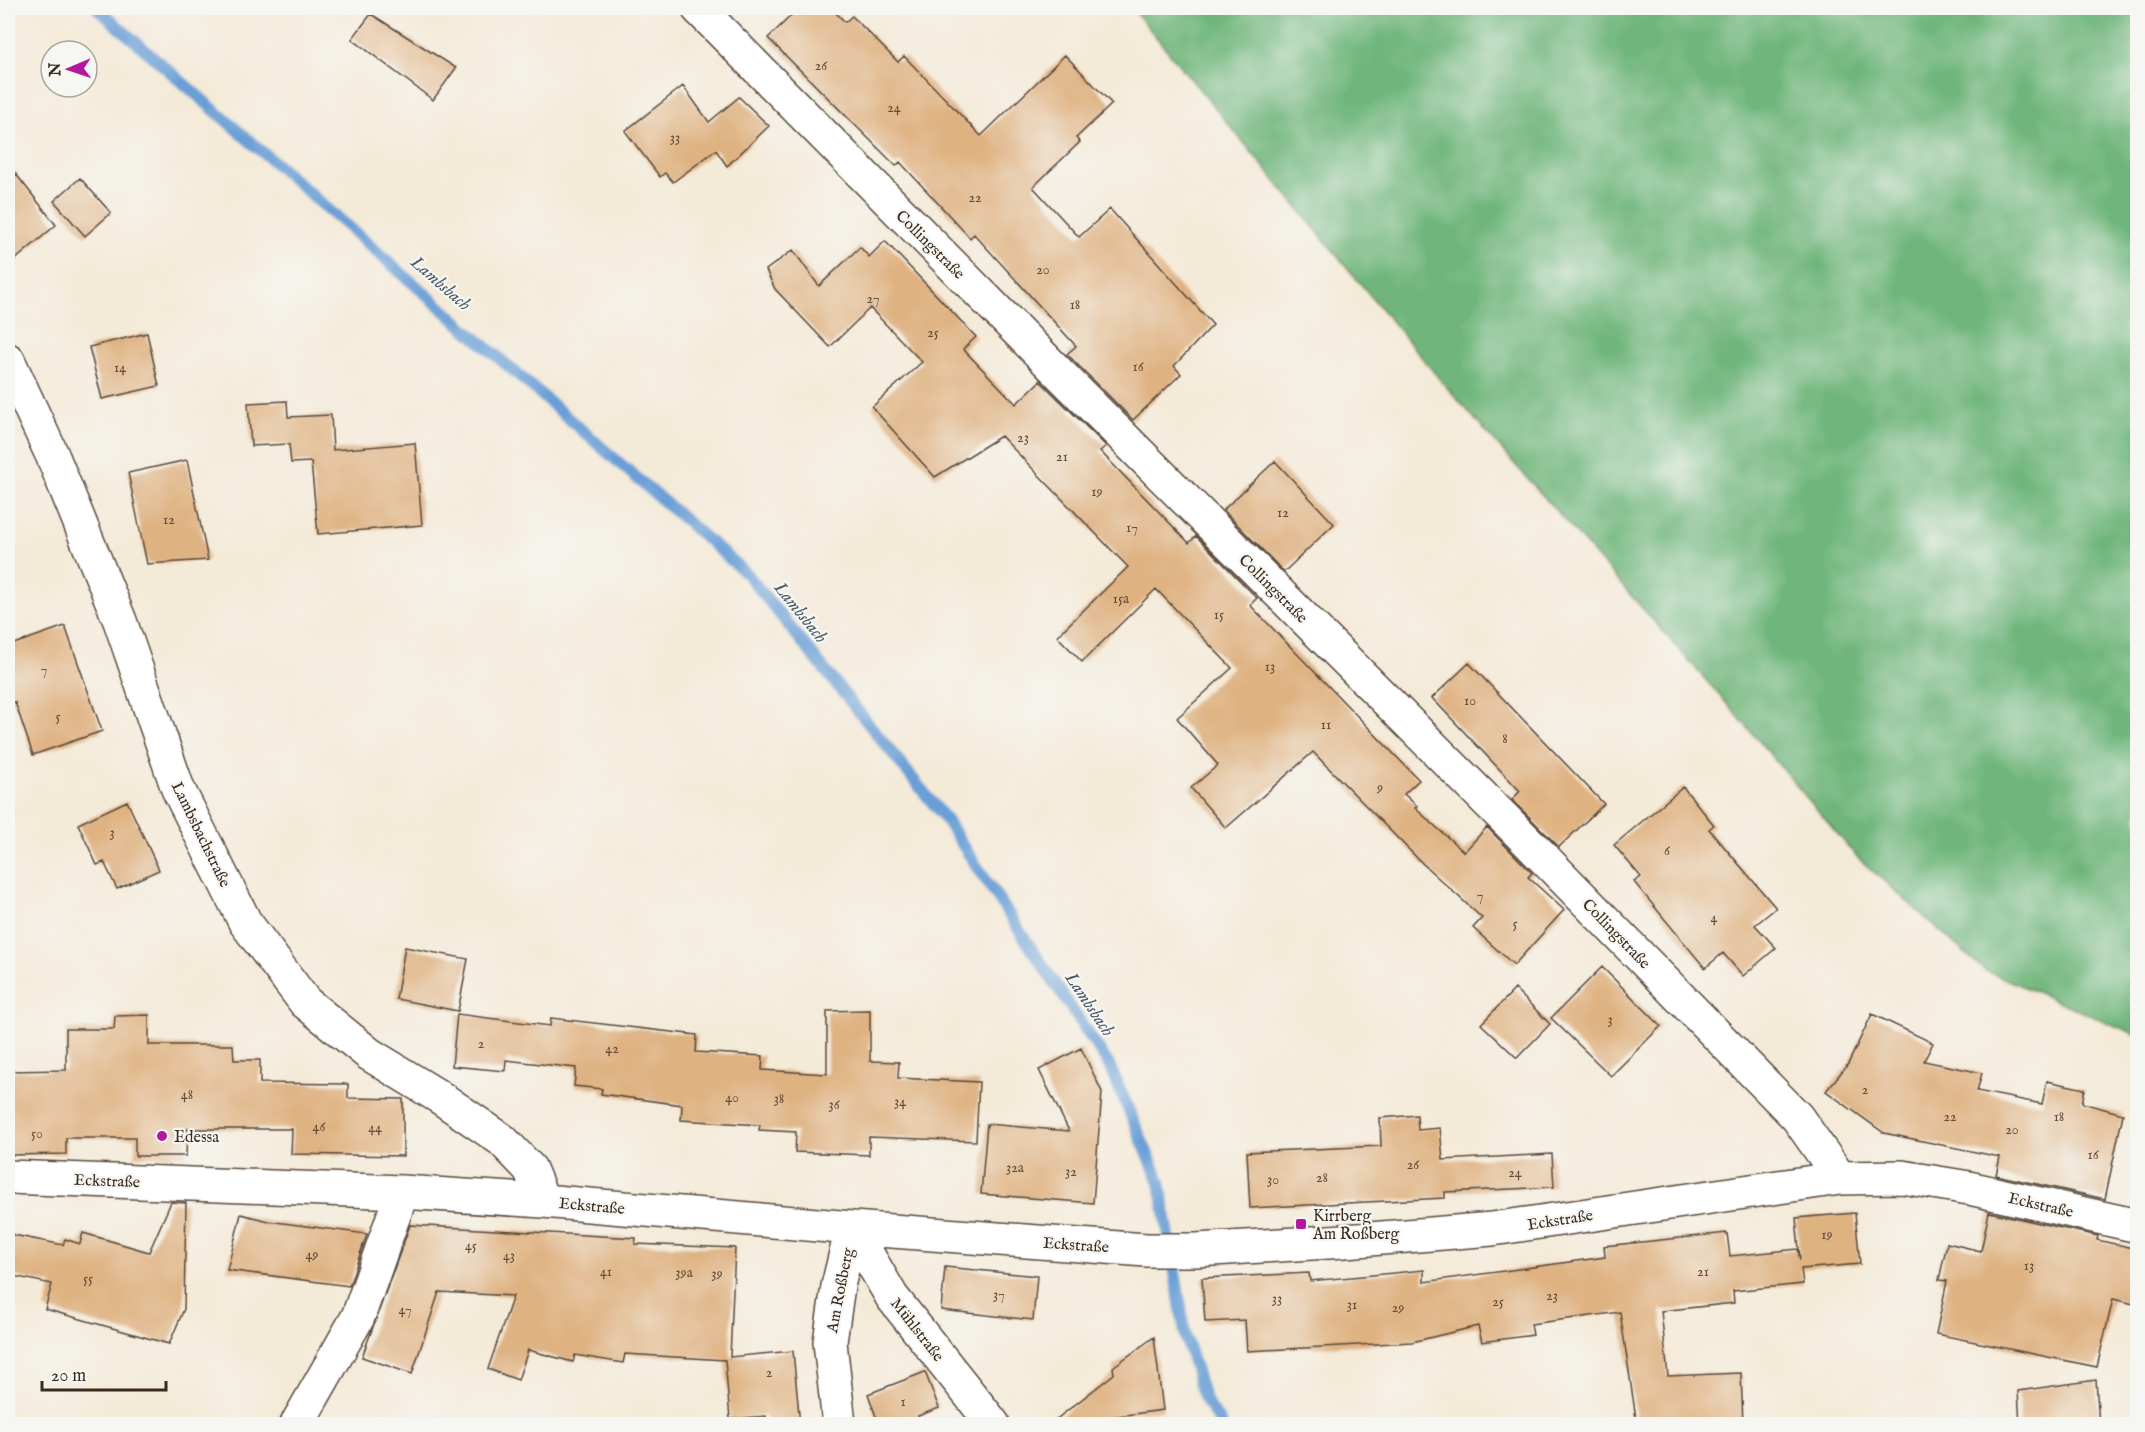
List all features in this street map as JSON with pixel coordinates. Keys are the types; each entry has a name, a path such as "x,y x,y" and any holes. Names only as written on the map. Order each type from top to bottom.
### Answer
{"street":[{"name":"Collingstraße","path":"698,8 1530,844 1797,1117 1840,1178"},
{"name":"Lambsbachstraße","path":"8,360 53,457 116,610 178,789 245,922 305,1002 369,1054 441,1098 502,1140 530,1169 543,1201"},
{"name":"Eckstraße","path":"8,1177 402,1192 543,1201 852,1228 1146,1250 1196,1250 1345,1241 1492,1229 1840,1178 1902,1177 1969,1188 2138,1226"},
{"path":"297,1425 358,1317 402,1192"},
{"name":"Am Roßberg","path":"838,1425 830,1342 838,1286 852,1228"},
{"name":"Mühlstraße","path":"852,1228 892,1297 993,1425"}],"green space":[{"path":"1132,8 2137,8 2137,1035 1984,970 1857,857 1735,713 1442,382"}],"building":[{"path":"799,8 831,8 845,22 852,16 898,62 904,56 981,136 1065,55 1112,104 1076,138 1080,142 1033,187 1079,237 1110,209 1213,325 1174,366 1181,374 1133,420 1067,354 1076,346 974,234 970,238 900,162 896,166 768,38"},
{"path":"371,14 456,68 433,100 352,39"},
{"path":"683,86 709,122 739,97 769,126 727,166 716,150 673,182 665,173 660,177 625,131"},
{"path":"8,164 56,225 8,266"},
{"path":"80,178 111,213 85,236 54,201"},
{"path":"885,241 976,337 963,349 1016,404 1040,381 1106,446 1100,451 1189,543 1196,536 1257,598 1250,605 1419,780 1404,794 1417,806 1415,808 1464,852 1487,827 1532,873 1528,877 1564,910 1514,965 1473,928 1482,918 1423,864 1313,752 1226,828 1191,788 1218,765 1177,718 1232,668 1156,589 1082,662 1057,636 1128,567 1001,436 935,477 872,407 922,362 870,308 830,347 775,289 766,270 793,250 819,286 860,247 869,257"},
{"path":"147,333 159,386 102,399 89,347"},
{"path":"287,401 288,417 331,415 333,450 415,443 422,525 318,534 311,462 291,463 289,444 251,446 248,403"},
{"path":"187,460 208,560 147,564 128,473"},
{"path":"1275,461 1334,524 1284,572 1223,510"},
{"path":"65,626 102,731 33,755 15,702 8,702 8,646"},
{"path":"1469,663 1604,804 1559,847 1512,800 1520,791 1432,698"},
{"path":"1683,787 1714,825 1709,829 1776,908 1755,925 1776,948 1743,976 1723,953 1705,968 1634,882 1641,877 1614,845"},
{"path":"127,801 159,870 117,889 104,862 97,865 78,824"},
{"path":"405,947 468,959 458,1011 396,999"},
{"path":"1602,967 1661,1026 1611,1076 1551,1018"},
{"path":"1515,989 1550,1024 1517,1058 1481,1024"},
{"path":"870,1010 870,1061 899,1062 898,1078 979,1082 976,1141 869,1137 869,1155 795,1152 796,1132 759,1130 760,1125 681,1120 682,1105 601,1094 602,1089 574,1086 576,1068 506,1060 505,1071 452,1066 457,1014 550,1026 551,1018 697,1035 696,1052 763,1056 762,1070 827,1074 827,1011"},
{"path":"1872,1014 1933,1043 1924,1061 1982,1073 1977,1091 2042,1104 2047,1081 2085,1089 2082,1103 2123,1114 2105,1199 1996,1175 2000,1157 1884,1133 1826,1091 1848,1064"},
{"path":"149,1015 149,1045 233,1045 234,1060 260,1060 260,1083 348,1084 348,1098 403,1099 403,1156 291,1154 292,1129 187,1129 186,1156 135,1156 135,1138 66,1138 66,1154 9,1155 8,1071 66,1070 66,1029 114,1029 115,1016"},
{"path":"1081,1048 1102,1092 1093,1203 981,1194 987,1124 1069,1131 1039,1070"},
{"path":"1417,1115 1418,1130 1440,1128 1443,1160 1552,1154 1554,1187 1445,1192 1445,1198 1250,1208 1247,1152 1381,1146 1380,1118"},
{"path":"171,1202 186,1203 184,1309 169,1344 45,1309 52,1284 8,1275 8,1234 63,1245 65,1239 80,1244 83,1233 149,1252"},
{"path":"1989,1212 2098,1236 2097,1240 2138,1249 2138,1305 2113,1299 2097,1367 1936,1334 1947,1281 1939,1280 1947,1243 1981,1251"},
{"path":"1855,1213 1860,1264 1801,1269 1803,1284 1733,1291 1734,1303 1661,1311 1668,1376 1741,1373 1743,1425 1637,1425 1620,1312 1531,1324 1533,1335 1482,1342 1478,1326 1412,1342 1247,1351 1245,1320 1205,1322 1202,1278 1309,1273 1310,1281 1424,1270 1424,1282 1605,1257 1604,1246 1727,1233 1730,1256 1798,1249 1800,1260 1796,1218"},
{"path":"241,1214 268,1221 367,1234 349,1286 227,1270"},
{"path":"410,1225 636,1238 635,1244 735,1248 730,1357 793,1351 800,1425 766,1425 766,1416 730,1419 725,1360 625,1354 623,1363 575,1355 573,1362 528,1350 518,1380 488,1369 513,1296 439,1292 412,1374 362,1357"},
{"path":"945,1267 1037,1276 1033,1320 941,1310"},
{"path":"1154,1337 1163,1410 1049,1425 1114,1374 1113,1367"},
{"path":"925,1372 939,1408 918,1416 921,1425 879,1425 868,1394"},
{"path":"2096,1380 2099,1425 2020,1425 2018,1391"}],"waterway":[{"name":"Lambsbach","path":"97,8 747,574 944,817 1109,1065 1160,1182 1186,1339 1204,1398 1221,1424"}],"place":[{"name":"Edessa","path":"162,1136"},
{"name":"Kirrberg Am Roßberg","path":"1301,1224"}]}
